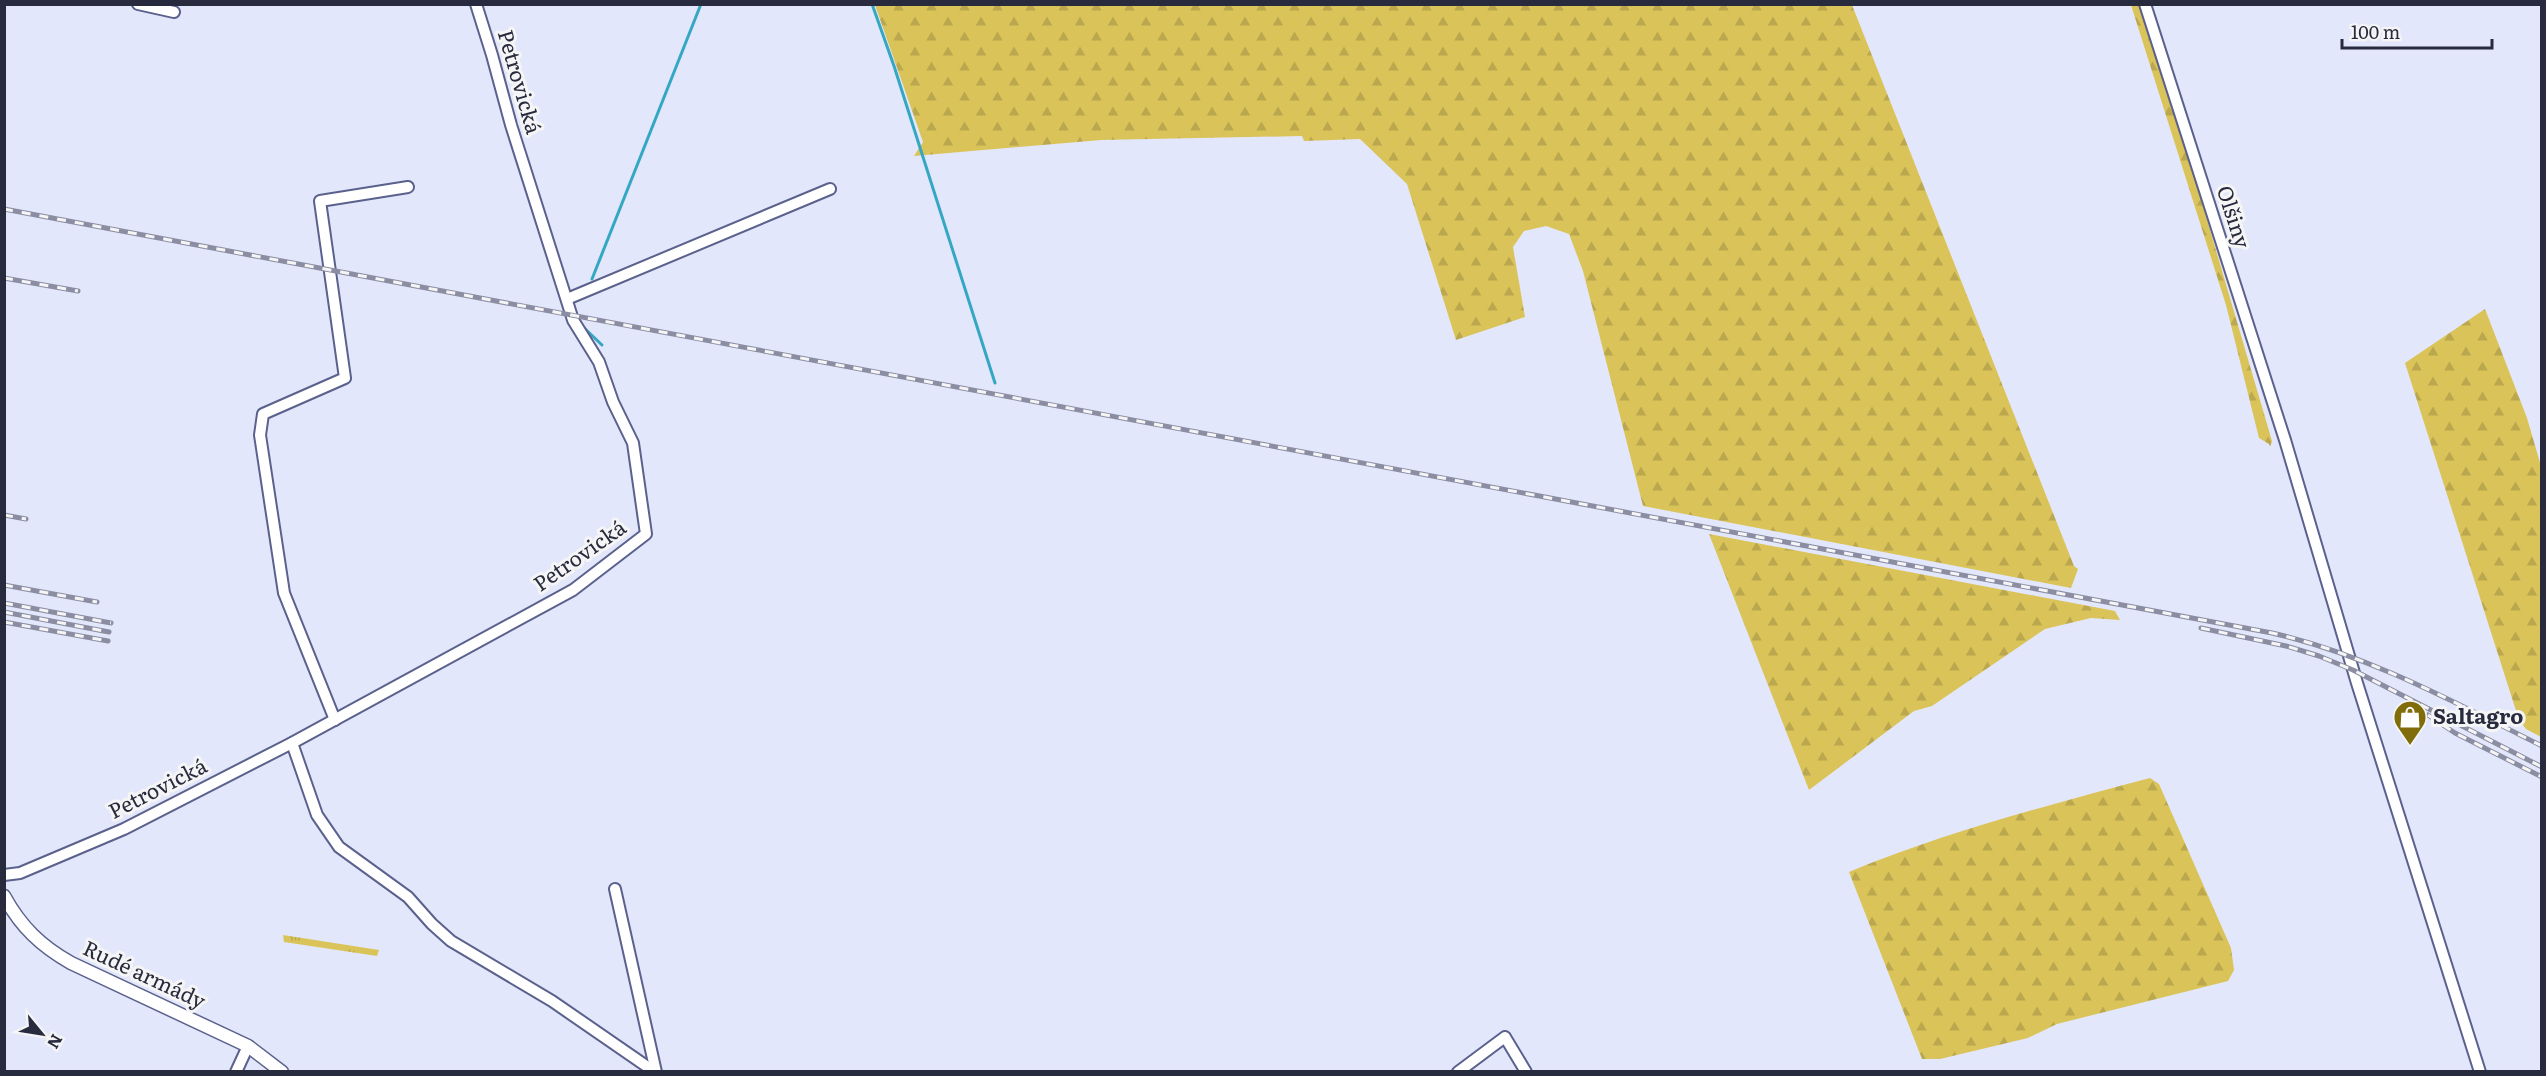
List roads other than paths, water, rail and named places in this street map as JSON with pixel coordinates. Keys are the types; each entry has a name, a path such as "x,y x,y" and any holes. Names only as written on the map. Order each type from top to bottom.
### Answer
{"main road":[{"name":"Rudé armády","path":"4,896 28,933 48,950 248,1046 282,1071"}],"street":[{"path":"138,4 174,12"},
{"name":"Petrovická","path":"4,875 20,873 124,829 292,743 573,590 646,534 633,443 613,402 599,362 573,320 511,125 476,4"},
{"name":"Olšiny","path":"2145,4 2284,440 2357,683 2480,1071"},
{"path":"335,720 284,593 260,435 263,414 345,378 320,201 408,187"},
{"path":"567,299 830,189"},
{"path":"292,743 317,815 339,847 408,897 432,924 452,941 552,1001 655,1071"},
{"path":"615,889 655,1071"},
{"path":"1458,1071 1505,1037 1526,1071"},
{"path":"236,1071 248,1046"}],"waterway":[{"path":"592,279 701,4"},
{"path":"872,4 995,383"},
{"path":"581,325 602,345"}],"railway":[{"path":"4,209 2272,633 2308,642 2410,681 2542,746"},
{"path":"4,278 78,291"},
{"path":"4,515 26,519"},
{"path":"4,585 97,602"},
{"path":"4,603 111,623"},
{"path":"4,612 109,632"},
{"path":"4,622 108,641"},
{"path":"2201,628 2286,646 2319,656 2353,670 2542,767"},
{"path":"2428,715 2455,733 2542,777"}],"place":[{"name":"Saltagro","path":"2410,746"}]}
